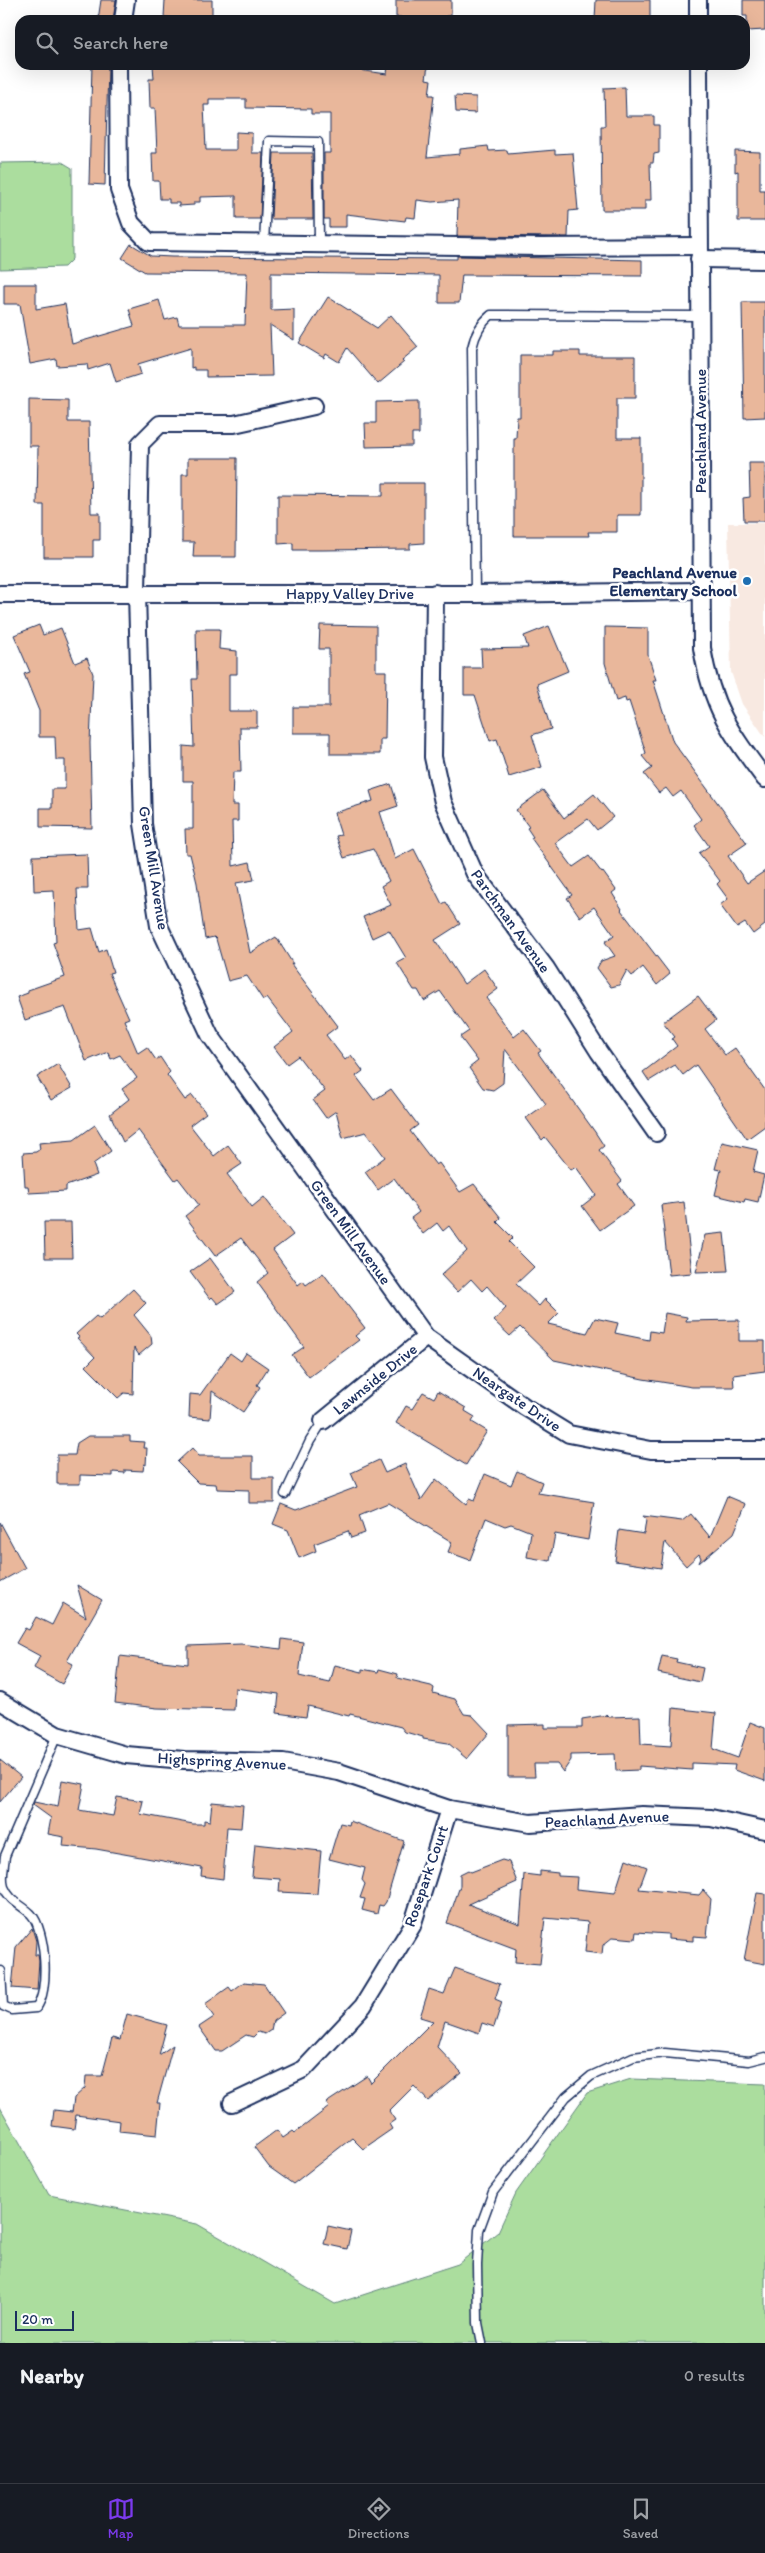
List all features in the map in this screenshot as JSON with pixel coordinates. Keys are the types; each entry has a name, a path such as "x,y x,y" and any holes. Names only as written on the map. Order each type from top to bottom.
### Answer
{"street":[{"path":"124,15 126,0"},
{"path":"698,0 698,15"},
{"path":"118,70 119,190 131,223 150,242 541,247 699,252 765,260"},
{"name":"Peachland Avenue","path":"698,70 702,648 708,681 719,711 765,780"},
{"name":"Green Mill Avenue","path":"314,406 234,424 160,424 140,444 137,592 144,824 160,926 210,1035 426,1337"},
{"name":"Happy Valley Drive","path":"0,594 137,592 476,594 701,591"},
{"name":"Parchman Avenue","path":"436,593 433,757 443,802 475,874 546,968 598,1052 656,1133"},
{"name":"Lawnside Drive","path":"323,1421 426,1337"},
{"name":"Neargate Drive","path":"426,1337 525,1406 570,1434 651,1450 765,1450"},
{"name":"Highspring Avenue","path":"0,1701 57,1735 126,1755 184,1760 283,1762 330,1770 449,1809"},
{"name":"Peachland Avenue","path":"449,1809 530,1823 642,1815 712,1818 765,1830"},
{"name":"Rosepark Court","path":"232,2103 304,2069 363,2006 412,1926 449,1809"}],"lane":[{"path":"264,244 269,140 318,142 320,245"},
{"path":"476,594 472,348 475,336 484,321 492,315 700,316"},
{"path":"284,1494 310,1441 323,1421"},
{"path":"1,1971 2,2006 12,2010 36,2008 40,2003 44,1970 41,1934 32,1915 8,1896 3,1885 3,1874 5,1856 57,1735"},
{"path":"482,2343 478,2323 477,2265 479,2230 493,2192 566,2098 591,2076 633,2057 665,2053 749,2061 765,2057"}],"shaded area":[{"name":"Peachland Avenue Elementary School","path":"728,523 765,523 765,737 742,704 731,672"}],"green space":[{"path":"62,162 72,168 72,259 64,267 0,269 0,163"},
{"path":"631,2079 765,2084 765,2343 0,2343 0,2107 49,2195 197,2224 335,2304 458,2264 498,2232 516,2193 587,2093"}],"building":[{"path":"101,0 116,0 114,15 99,15"},
{"path":"165,0 212,0 212,15 164,15"},
{"path":"396,0 451,0 451,15 396,15"},
{"path":"596,0 650,0 650,15 595,15"},
{"path":"743,0 765,0 765,30 750,31 750,15 743,15"},
{"path":"92,70 108,70 105,185 89,184"},
{"path":"153,70 358,70 387,74 387,70 427,70 426,79 431,80 429,95 434,95 427,157 460,154 460,149 488,146 489,151 507,150 508,154 555,150 555,154 573,153 578,210 569,211 568,237 457,236 458,200 432,202 417,200 415,218 406,217 405,221 346,214 346,227 329,227 329,219 324,219 324,153 330,153 330,114 311,114 311,109 246,108 246,99 209,99 209,105 204,105 206,150 236,150 236,132 252,133 252,153 263,153 260,219 236,219 236,196 200,197 200,202 194,202 194,205 179,206 179,203 169,203 169,199 160,199 159,181 153,181 152,153 157,153 155,108 150,108 149,79 154,79"},
{"path":"625,87 626,116 654,116 654,125 659,125 659,153 654,154 653,163 650,163 651,200 645,200 645,210 602,210 601,126 605,126 604,88"},
{"path":"455,96 476,97 476,113 456,112"},
{"path":"735,151 760,152 760,190 765,190 765,221 738,221 738,171 735,172"},
{"path":"274,153 312,153 313,219 271,219"},
{"path":"131,244 151,256 172,257 457,259 457,256 642,260 642,276 462,275 459,303 439,303 439,275 271,273 271,310 294,309 294,340 270,325 272,376 206,377 206,370 194,370 194,367 191,368 191,348 138,364 141,374 116,382 110,363 88,370 87,364 57,366 56,359 30,364 20,304 4,304 4,284 36,284 36,309 65,304 72,344 134,326 129,309 159,300 165,320 177,317 179,325 245,325 247,273 145,272 122,258"},
{"path":"328,297 377,328 391,315 418,347 402,360 404,362 378,384 347,348 339,362 326,354 324,358 299,343"},
{"path":"742,302 765,302 765,417 744,418"},
{"path":"553,351 580,351 580,356 635,356 635,398 617,398 617,438 641,438 641,515 617,515 617,532 588,532 589,536 514,536 514,438 516,438 517,417 520,417 520,355 553,355"},
{"path":"29,399 68,400 68,422 89,422 91,513 100,513 100,540 93,540 93,557 44,557 44,505 37,505 38,446 29,446"},
{"path":"419,401 419,434 412,434 412,446 366,447 365,423 376,423 376,402"},
{"path":"188,458 237,458 236,557 193,557 194,542 182,542 182,474 188,474"},
{"path":"749,463 765,463 765,521 744,521 743,498 750,497"},
{"path":"383,483 424,483 424,543 410,544 410,549 323,550 293,550 293,543 278,544 278,495 383,496"},
{"path":"39,625 43,635 61,628 75,663 87,658 93,674 90,743 92,828 40,827 40,808 52,808 52,789 65,789 65,760 56,760 55,737 39,737 39,711 24,674 30,672 14,635"},
{"path":"320,625 376,626 376,671 386,671 385,739 380,739 380,754 330,754 330,733 293,733 293,707 329,707 329,649 319,649"},
{"path":"549,626 568,671 537,684 551,729 532,735 542,767 509,777 497,739 490,741 475,695 464,695 464,668 482,668 481,649 528,648 524,636"},
{"path":"605,627 648,628 648,655 656,680 653,680 673,742 747,843 728,856 747,883 765,871 765,925 753,934 745,923 737,928 720,905 728,899 717,884 720,881 699,853 709,846 694,825 701,819 681,791 673,797 666,788 659,793 644,774 652,768 642,756 646,753 629,701 626,702 625,698 616,701 605,663"},
{"path":"196,629 220,629 219,649 237,651 237,674 229,674 229,711 257,711 257,727 240,727 241,772 233,772 232,805 238,805 238,821 232,821 233,866 250,862 254,880 236,883 250,953 276,937 293,964 291,964 338,1026 326,1035 345,1060 351,1055 363,1071 356,1076 374,1100 391,1089 418,1125 410,1131 436,1165 439,1163 460,1192 474,1184 501,1218 497,1222 513,1238 509,1242 534,1267 516,1284 539,1306 545,1299 559,1313 548,1324 587,1333 595,1318 618,1323 615,1333 649,1340 650,1331 662,1333 665,1313 687,1317 686,1321 739,1320 739,1341 765,1341 765,1371 733,1375 734,1387 692,1387 643,1379 554,1360 520,1327 510,1336 494,1321 506,1308 487,1286 482,1291 471,1279 457,1292 441,1275 467,1251 449,1226 443,1231 437,1223 423,1234 411,1218 419,1212 394,1178 378,1190 365,1172 385,1157 366,1132 343,1138 336,1111 326,1118 313,1100 325,1091 298,1056 287,1064 274,1047 293,1032 267,998 263,1000 247,976 228,981 216,939 214,937 205,939 197,883 190,854 186,854 185,829 193,829 193,781 183,781 183,746 194,747 192,679 197,679"},
{"path":"391,784 398,806 380,812 395,859 414,849 442,904 446,902 460,924 435,940 464,984 484,969 498,989 486,998 514,1037 524,1029 541,1051 538,1053 604,1146 599,1150 622,1181 618,1184 634,1206 600,1230 582,1206 596,1195 576,1167 571,1170 545,1137 542,1140 526,1118 546,1104 505,1049 503,1083 493,1090 483,1088 469,1068 478,1061 460,1037 469,1031 440,991 424,1001 418,990 414,990 397,963 406,958 389,930 372,938 363,917 391,905 381,886 389,881 373,849 344,858 336,836 341,835 334,813 373,801 370,791"},
{"path":"543,790 564,818 594,794 613,817 597,830 588,819 555,843 573,867 589,856 616,890 612,893 621,910 670,974 657,985 643,967 632,976 627,970 619,985 611,987 597,968 601,961 615,956 605,942 614,935 594,907 580,917 567,898 572,895 531,838 533,837 527,828 529,827 516,810"},
{"path":"87,854 88,889 77,889 79,930 92,928 99,952 106,949 113,972 109,973 129,1018 124,1020 138,1053 147,1047 156,1060 160,1057 170,1072 167,1075 185,1100 192,1095 206,1113 190,1125 214,1156 228,1145 242,1164 227,1174 252,1207 264,1197 293,1235 273,1250 298,1285 303,1281 306,1285 323,1273 365,1328 355,1336 359,1340 309,1377 292,1355 304,1347 257,1282 268,1273 241,1238 215,1256 185,1216 199,1205 178,1178 175,1180 138,1130 123,1142 110,1114 129,1099 122,1089 137,1078 120,1055 111,1059 108,1052 86,1061 65,1007 25,1020 17,997 28,993 28,990 65,977 53,943 56,942 54,890 34,891 33,856"},
{"path":"698,996 716,1020 705,1029 725,1055 735,1048 765,1090 765,1126 747,1139 696,1065 683,1075 675,1065 649,1081 643,1072 677,1046 672,1039 675,1037 663,1022"},
{"path":"58,1064 72,1088 51,1100 37,1077"},
{"path":"95,1125 111,1151 93,1164 97,1175 66,1186 66,1191 29,1193 28,1186 25,1186 23,1153 36,1152 40,1149 39,1143 74,1140"},
{"path":"722,1142 758,1150 753,1172 764,1175 758,1202 745,1199 744,1202 715,1195 721,1170 715,1169"},
{"path":"684,1202 692,1273 669,1275 661,1205"},
{"path":"44,1222 71,1222 72,1258 45,1258"},
{"path":"724,1233 728,1271 696,1272 705,1235"},
{"path":"210,1258 235,1292 218,1304 212,1297 210,1299 190,1272"},
{"path":"133,1289 146,1303 134,1315 151,1336 152,1344 139,1355 134,1348 133,1394 124,1393 118,1398 86,1366 95,1357 77,1338 79,1337 76,1334 96,1316 100,1319"},
{"path":"230,1353 241,1361 246,1353 268,1368 257,1385 260,1387 243,1412 212,1391 210,1419 189,1417 190,1394 200,1395"},
{"path":"438,1391 466,1408 465,1411 475,1417 472,1422 487,1431 466,1465 396,1423 406,1406 412,1409 423,1392 434,1398"},
{"path":"88,1436 130,1436 130,1441 144,1442 143,1448 147,1448 146,1465 144,1464 143,1471 125,1470 125,1473 113,1472 113,1476 80,1475 80,1484 57,1484 57,1455 75,1455 77,1443"},
{"path":"192,1448 199,1456 253,1456 253,1478 274,1478 274,1503 249,1503 249,1490 217,1489 216,1484 198,1483 177,1462"},
{"path":"379,1460 385,1473 405,1464 421,1500 436,1479 466,1504 469,1499 474,1501 485,1474 511,1485 517,1471 542,1482 538,1493 594,1502 588,1540 555,1534 550,1561 527,1557 531,1532 511,1524 505,1526 486,1518 470,1560 448,1552 452,1542 388,1503 359,1515 365,1533 351,1538 348,1531 314,1544 316,1551 299,1558 288,1530 273,1524 281,1504 296,1510 357,1487 351,1473"},
{"path":"727,1496 746,1504 734,1533 699,1563 701,1558 699,1554 686,1566 665,1542 661,1568 615,1561 619,1530 644,1534 646,1520 643,1516 682,1521 691,1514 710,1537"},
{"path":"0,1522 25,1568 0,1582"},
{"path":"77,1585 102,1600 67,1661 73,1664 62,1684 34,1668 40,1656 16,1643 25,1628 29,1630 36,1617 52,1625 63,1603 86,1617"},
{"path":"282,1639 303,1642 299,1676 330,1683 335,1665 362,1672 362,1669 378,1672 379,1669 398,1674 397,1678 431,1686 434,1688 433,1693 455,1699 464,1714 472,1715 489,1733 467,1759 448,1743 423,1739 423,1737 405,1732 401,1727 350,1714 349,1716 308,1706 306,1717 277,1713 279,1694 235,1688 234,1710 157,1708 115,1703 120,1656 188,1664 188,1646 241,1644 281,1649"},
{"path":"662,1656 677,1659 676,1662 703,1668 700,1682 658,1673"},
{"path":"673,1708 716,1713 713,1749 738,1758 750,1722 765,1728 765,1781 734,1770 735,1765 692,1763 692,1770 639,1766 639,1770 616,1771 615,1754 571,1755 571,1760 563,1772 557,1764 534,1764 535,1777 508,1777 508,1725 545,1724 545,1728 582,1728 582,1719 607,1715 609,1717 640,1716 641,1744 671,1746"},
{"path":"0,1760 21,1777 0,1802"},
{"path":"62,1780 84,1784 79,1810 113,1816 117,1797 143,1801 140,1814 193,1824 204,1824 204,1820 210,1821 212,1802 243,1805 241,1828 227,1827 223,1879 201,1876 202,1868 96,1849 63,1846 64,1837 48,1834 51,1818 33,1805 34,1802 58,1807"},
{"path":"350,1821 404,1841 386,1902 383,1906 379,1905 377,1914 362,1910 365,1899 360,1898 365,1884 362,1880 365,1868 329,1859 340,1823 349,1825"},
{"path":"255,1844 321,1851 317,1894 279,1892 280,1879 252,1877"},
{"path":"626,1859 647,1867 639,1889 699,1895 703,1890 711,1899 707,1937 693,1936 693,1941 668,1939 668,1934 636,1932 635,1939 613,1937 603,1945 602,1954 585,1952 588,1922 545,1918 540,1964 515,1962 516,1949 447,1923 460,1886 460,1874 468,1870 471,1872 502,1860 509,1862 517,1882 468,1904 520,1924 524,1874 540,1876 540,1871 558,1873 558,1876 577,1877 576,1889 615,1893"},
{"path":"757,1893 765,1894 765,1964 744,1960"},
{"path":"32,1928 36,1941 35,1955 38,1955 39,1961 37,1990 12,1988 16,1947"},
{"path":"455,1968 500,1984 495,1999 502,2002 494,2027 482,2023 479,2033 445,2021 437,2047 462,2073 428,2101 414,2086 389,2111 395,2120 389,2124 392,2129 363,2149 352,2138 293,2184 269,2167 254,2147 277,2130 283,2138 293,2131 295,2133 329,2107 326,2103 367,2076 371,2083 433,2021 420,2017 429,1989 444,1994"},
{"path":"244,1982 264,1984 284,2013 273,2021 271,2030 265,2034 258,2032 253,2037 246,2035 222,2051 216,2051 199,2027 214,2017 205,2004 229,1987 232,1991"},
{"path":"127,2014 167,2025 159,2055 173,2045 157,2103 160,2103 157,2135 119,2131 120,2121 76,2115 74,2129 52,2126 54,2110 72,2112 74,2098 85,2088 86,2076 102,2076 112,2038 120,2040"},
{"path":"328,2226 351,2231 347,2249 324,2244"}],"place":[{"name":"Peachland Avenue Elementary School","path":"747,581"}]}
